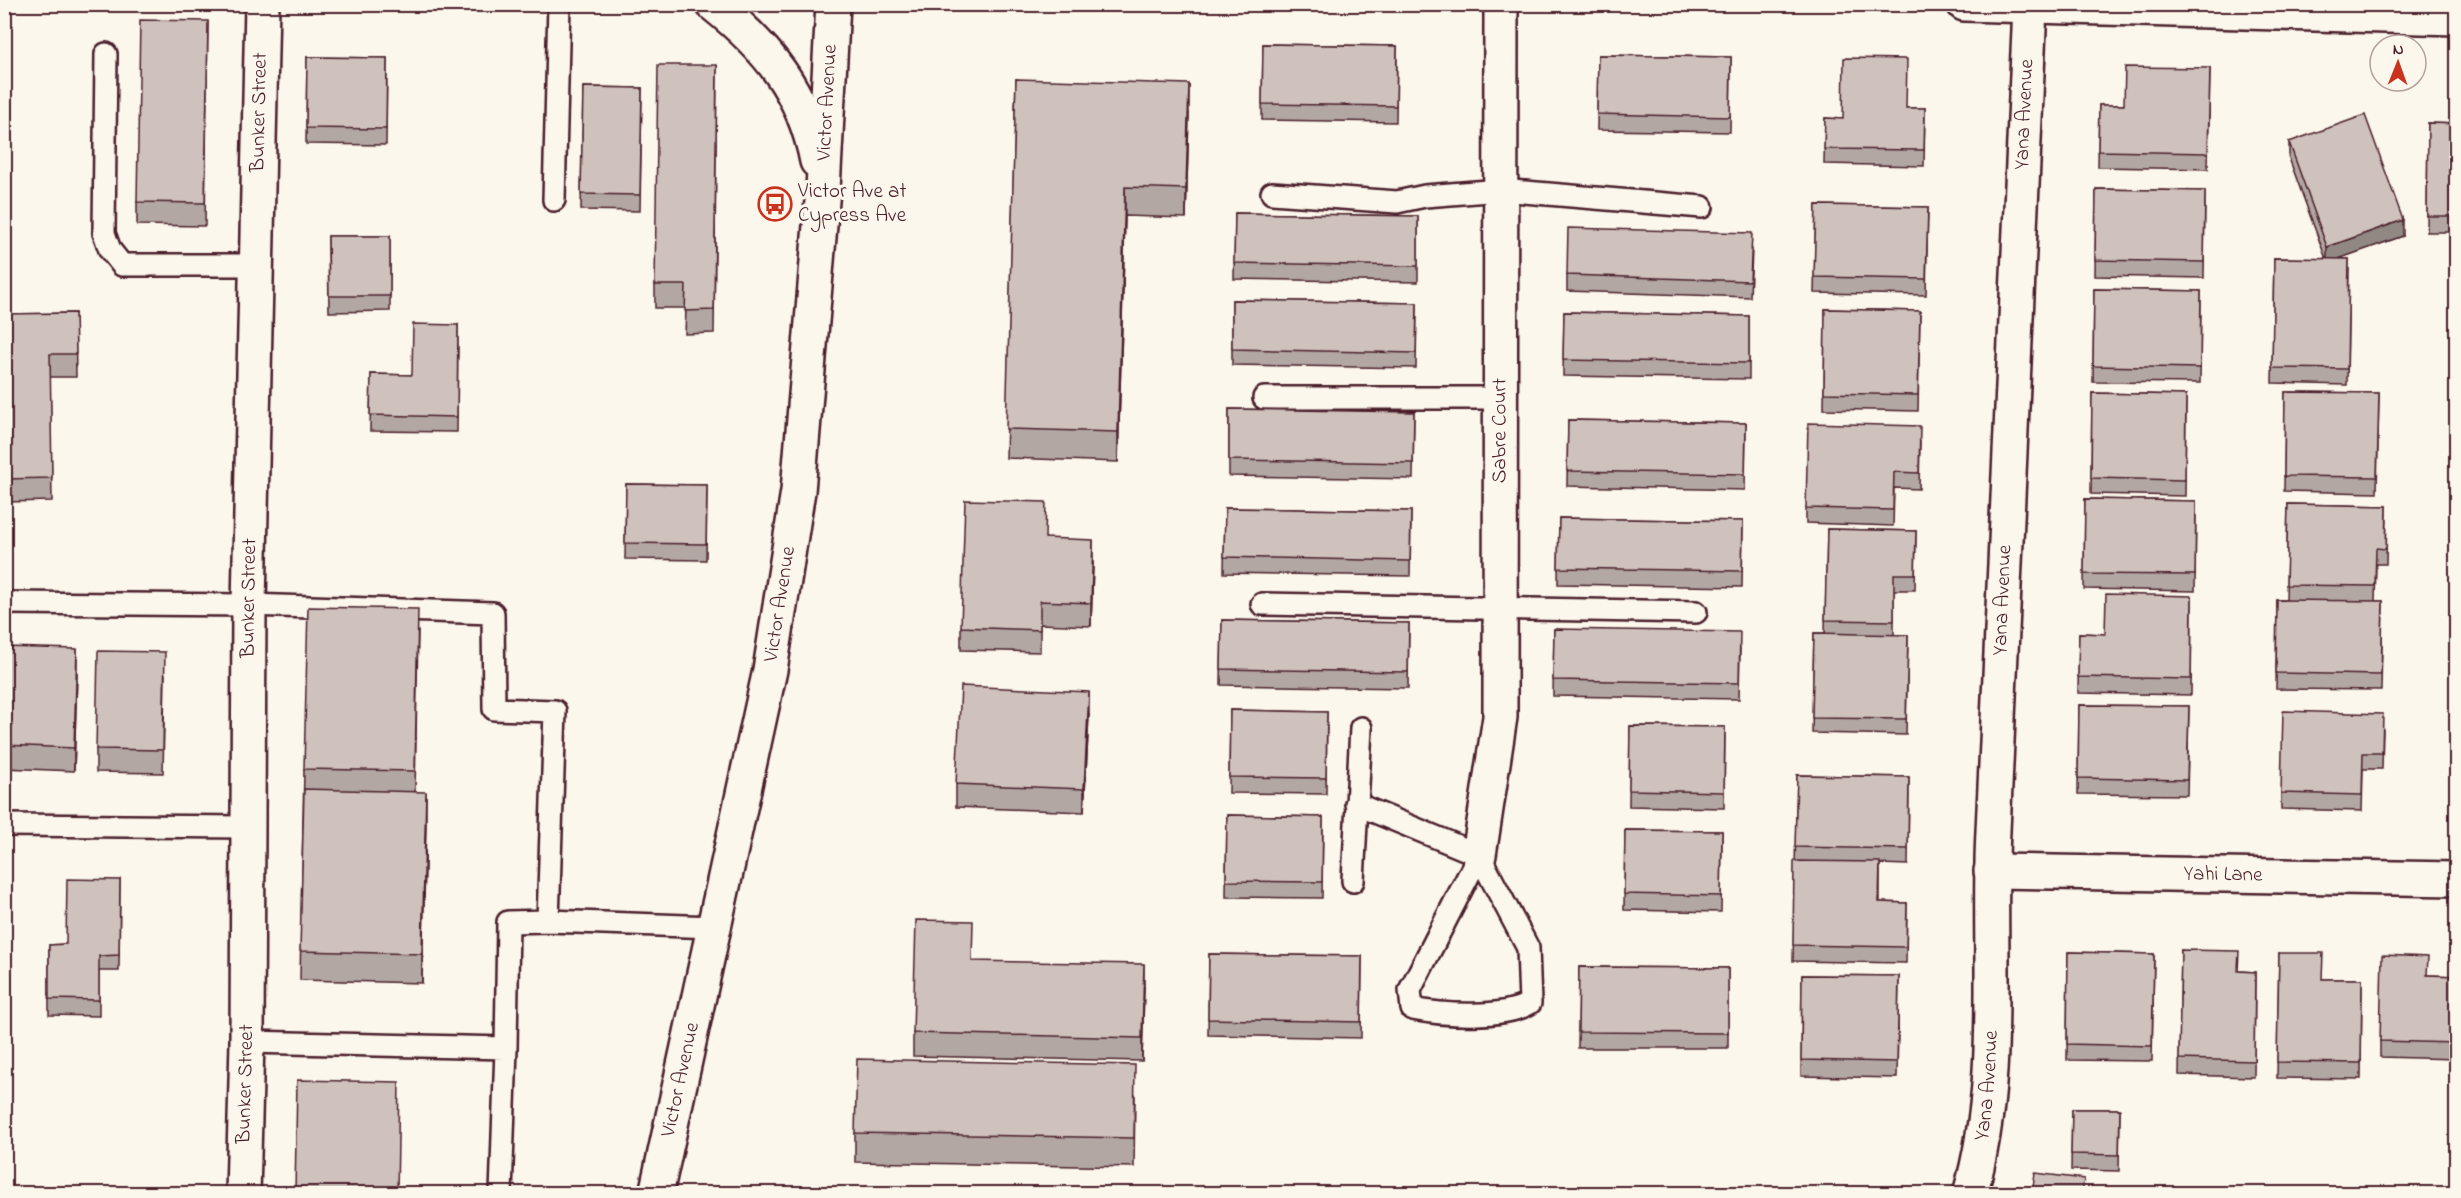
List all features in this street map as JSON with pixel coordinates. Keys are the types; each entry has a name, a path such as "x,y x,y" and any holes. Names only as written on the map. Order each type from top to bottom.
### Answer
{"street":[{"name":"Bunker Street","path":"243,1194 247,1042 249,605 262,4"},
{"path":"713,4 756,40 783,73 812,136 823,189"},
{"name":"Victor Avenue","path":"656,1194 770,670 798,491 823,189 833,4"},
{"name":"Sabre Court","path":"1479,855 1500,717 1501,4"},
{"path":"1964,4 2030,7 2245,9 2457,18"},
{"name":"Yana Avenue","path":"1970,1194 1984,1134 1990,1079 1991,871 2030,7"},
{"name":"Yahi Lane","path":"1991,871 2457,879"}],"lane":[{"path":"554,200 559,4"},
{"path":"106,54 104,233 110,250 122,265 256,265"},
{"path":"1272,193 1397,202 1425,196 1501,190 1702,207"},
{"path":"1264,398 1501,398"},
{"path":"4,603 249,605 493,613 494,709 555,711 548,921"},
{"path":"1262,604 1696,612"},
{"path":"1353,881 1361,728"},
{"path":"1356,804 1479,855 1528,948 1530,1003 1516,1011 1433,1013 1412,1010 1410,990 1479,855"},
{"path":"4,825 247,826"},
{"path":"501,1194 508,922 548,921 714,927"},
{"path":"247,1042 506,1048"}],"building":[{"path":"140,20 208,21 205,203 137,202"},
{"path":"1263,44 1397,46 1396,106 1262,104"},
{"path":"1598,55 1731,57 1730,117 1597,114"},
{"path":"307,57 387,58 386,129 306,128"},
{"path":"1844,58 1907,59 1906,108 1925,108 1924,150 1824,149 1825,118 1843,119"},
{"path":"658,65 717,65 714,310 685,311 686,285 655,285"},
{"path":"2125,67 2210,68 2208,153 2098,151 2099,105 2124,105"},
{"path":"1016,79 1189,84 1186,189 1125,187 1118,432 1006,429"},
{"path":"583,87 642,88 640,195 581,194"},
{"path":"2365,115 2403,220 2327,247 2289,142"},
{"path":"2428,123 2457,124 2457,216 2427,216"},
{"path":"2096,189 2205,191 2204,262 2095,260"},
{"path":"1816,205 1928,207 1926,279 1814,277"},
{"path":"1235,213 1418,216 1418,266 1234,263"},
{"path":"1568,228 1752,233 1750,281 1567,275"},
{"path":"328,236 390,236 390,296 329,296"},
{"path":"2274,258 2349,259 2347,369 2272,368"},
{"path":"2094,289 2201,291 2200,368 2093,366"},
{"path":"1232,300 1417,303 1416,353 1232,349"},
{"path":"1825,309 1920,311 1918,395 1824,393"},
{"path":"1564,312 1749,316 1749,363 1563,360"},
{"path":"75,313 76,354 50,354 52,478 4,479 4,314"},
{"path":"413,324 458,325 457,417 370,415 371,374 412,375"},
{"path":"2285,392 2379,393 2377,477 2284,476"},
{"path":"2092,393 2186,395 2185,480 2091,478"},
{"path":"1229,409 1414,412 1413,463 1229,460"},
{"path":"1568,420 1746,423 1745,474 1567,471"},
{"path":"1808,423 1920,426 1919,473 1894,472 1893,510 1806,508"},
{"path":"626,484 707,485 706,544 625,543"},
{"path":"2085,499 2196,501 2195,575 2084,574"},
{"path":"965,500 1046,502 1045,538 1093,540 1091,603 1040,601 1040,630 961,627"},
{"path":"2288,504 2387,506 2386,549 2376,548 2375,586 2286,585"},
{"path":"1225,508 1411,511 1410,561 1224,557"},
{"path":"1559,518 1743,521 1742,571 1558,568"},
{"path":"1827,529 1916,531 1915,574 1894,574 1894,621 1825,620"},
{"path":"2106,594 2192,596 2191,679 2078,677 2079,633 2105,634"},
{"path":"2277,600 2383,601 2381,675 2276,673"},
{"path":"308,607 418,609 415,771 304,769"},
{"path":"1222,620 1409,623 1408,672 1221,669"},
{"path":"1554,629 1740,632 1739,683 1553,680"},
{"path":"1814,633 1908,635 1906,719 1812,718"},
{"path":"4,647 77,649 74,748 4,745"},
{"path":"98,651 165,652 163,750 96,749"},
{"path":"961,686 1089,692 1084,789 956,784"},
{"path":"2079,705 2189,706 2187,780 2078,778"},
{"path":"1230,710 1327,712 1326,778 1229,777"},
{"path":"2283,711 2383,714 2382,753 2363,753 2362,795 2281,793"},
{"path":"1630,726 1725,727 1724,792 1629,790"},
{"path":"1797,775 1909,777 1908,849 1795,847"},
{"path":"304,789 426,792 422,954 300,951"},
{"path":"1227,815 1323,817 1322,882 1226,881"},
{"path":"1625,830 1722,831 1721,896 1624,894"},
{"path":"1794,861 1880,862 1879,902 1907,903 1906,947 1793,945"},
{"path":"67,879 120,880 119,955 99,956 99,1000 49,999 49,945 66,944"},
{"path":"916,920 973,921 972,961 1144,964 1142,1038 913,1033"},
{"path":"2181,950 2239,951 2238,971 2255,972 2254,1061 2179,1059"},
{"path":"2068,952 2154,954 2152,1046 2067,1044"},
{"path":"2279,953 2323,953 2322,979 2362,979 2361,1063 2277,1062"},
{"path":"1209,954 1362,956 1361,1022 1208,1019"},
{"path":"2382,955 2428,957 2427,975 2457,976 2457,1043 2380,1041"},
{"path":"1579,967 1728,968 1728,1033 1578,1032"},
{"path":"1802,975 1899,976 1897,1062 1801,1060"},
{"path":"857,1059 1135,1065 1134,1138 855,1133"},
{"path":"297,1080 399,1082 397,1194 295,1194"},
{"path":"2072,1109 2120,1109 2119,1155 2071,1154"},
{"path":"2035,1173 2084,1179 2082,1194 2032,1194"}],"place":[{"name":"Victor Ave at Cypress Ave","path":"775,204"}]}
